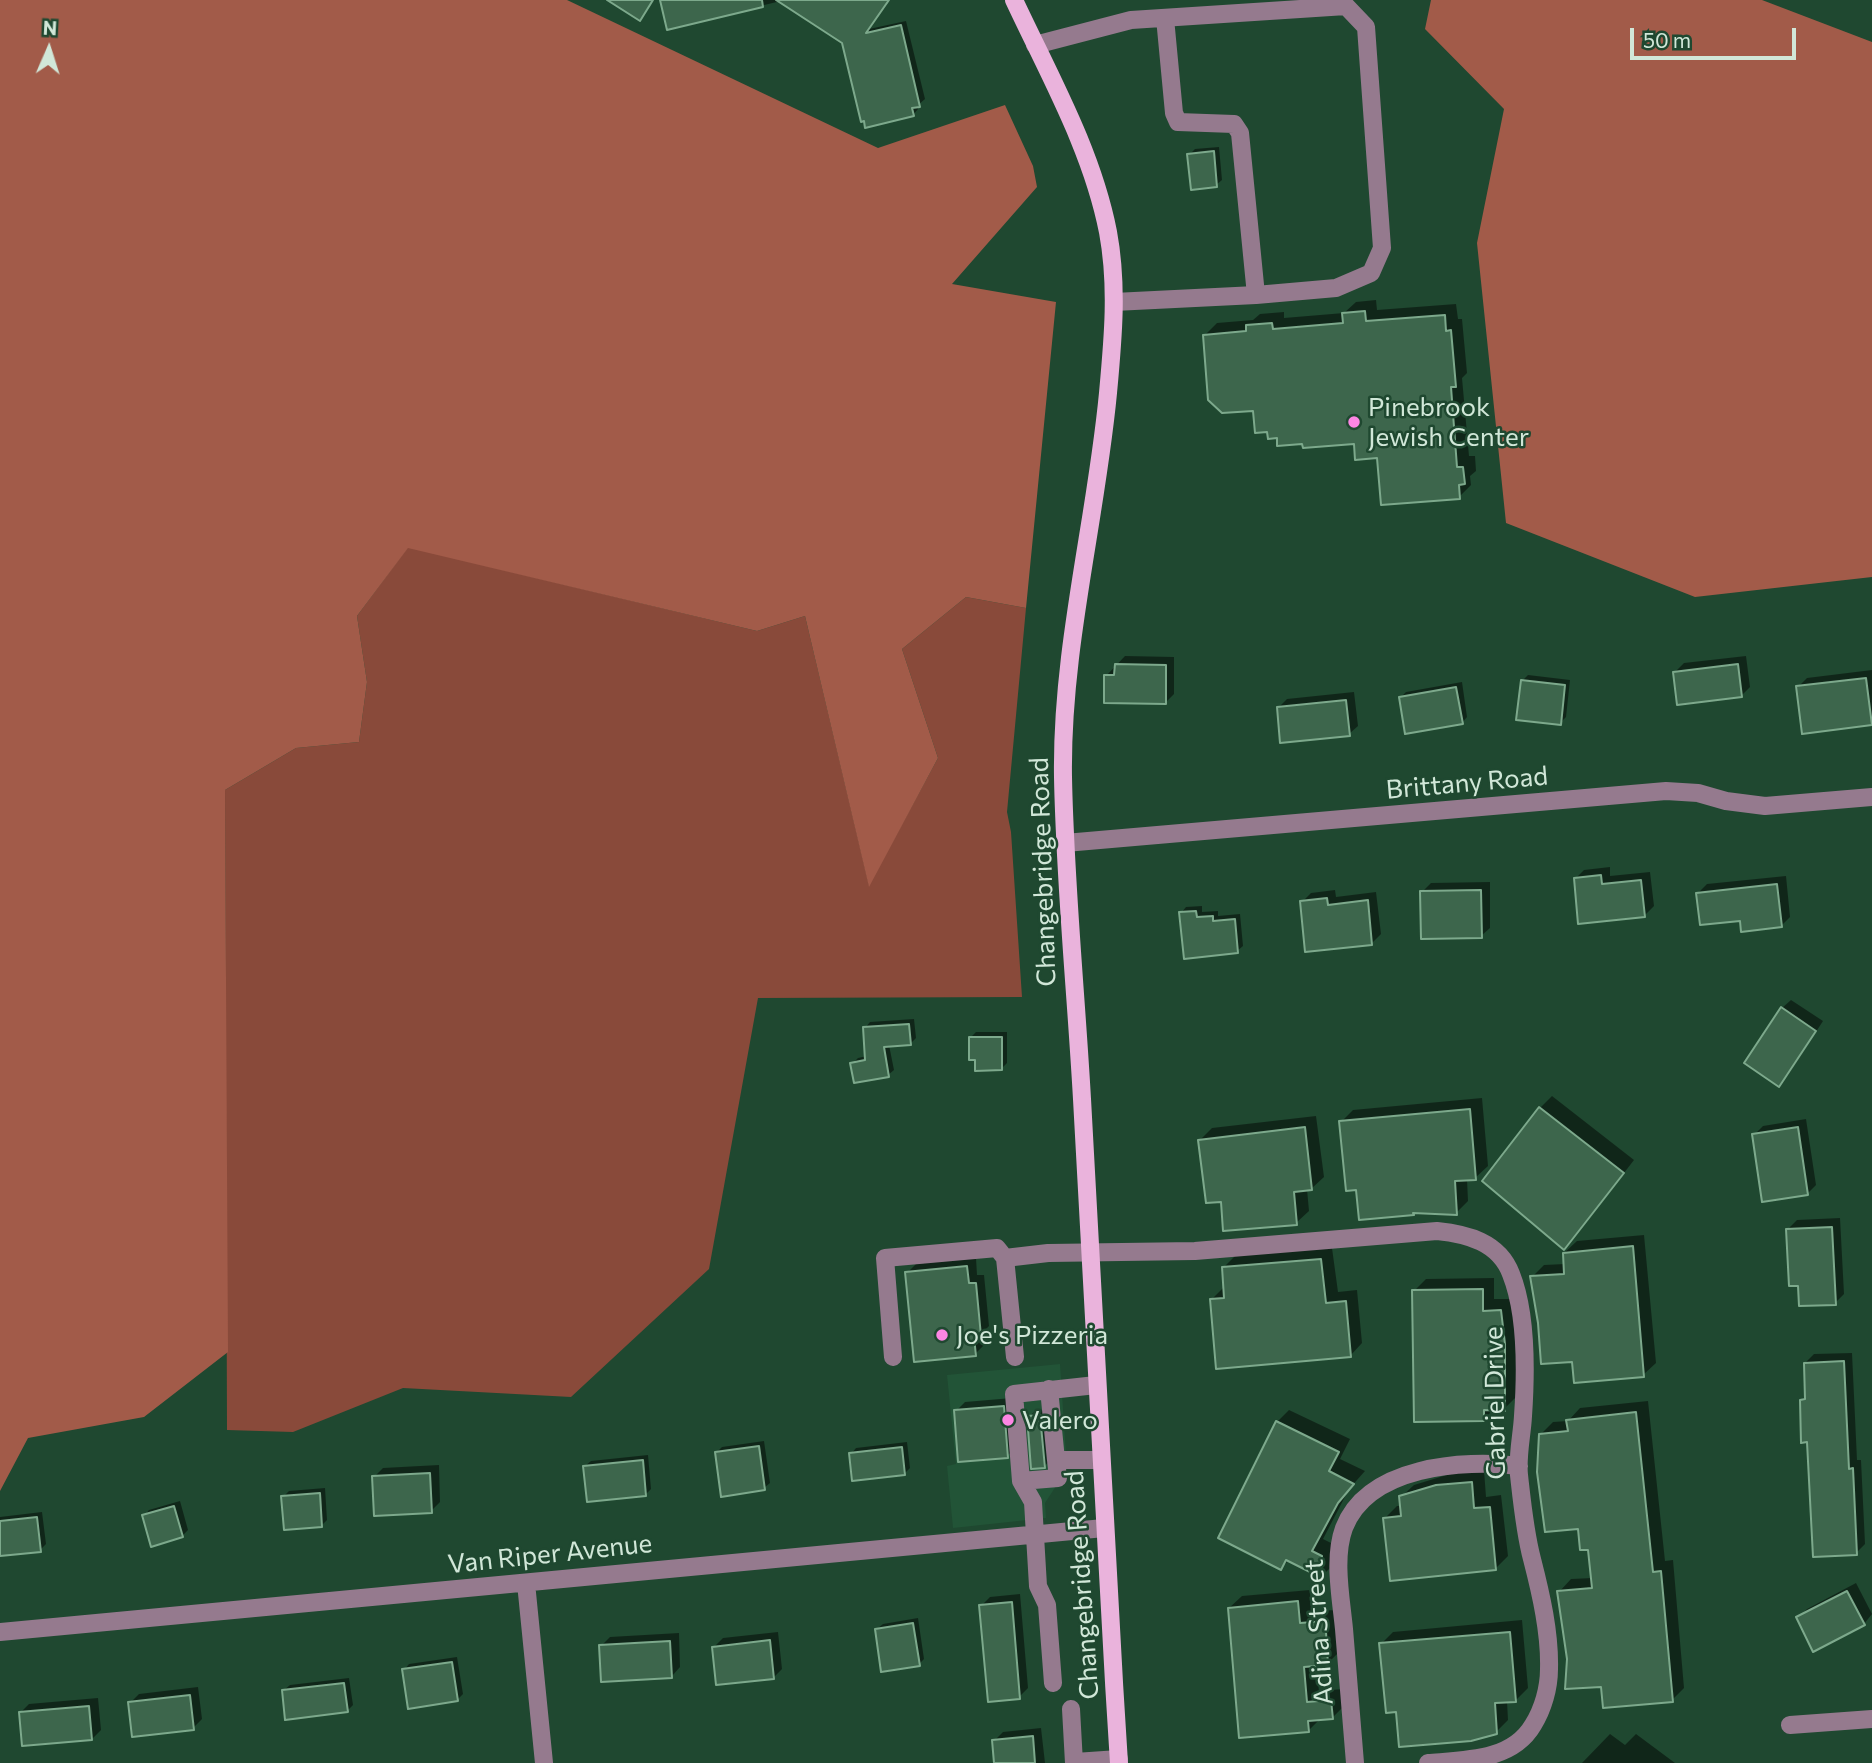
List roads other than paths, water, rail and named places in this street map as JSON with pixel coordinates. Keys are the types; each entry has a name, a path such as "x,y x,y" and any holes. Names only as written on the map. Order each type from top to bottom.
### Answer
{"main road":[{"name":"Changebridge Road","path":"1014,0 1084,148 1108,235 1114,302 1115,326 1104,435 1066,696 1063,771 1119,1761"}],"street":[{"path":"1035,46 1131,20 1346,6 1366,27 1382,248 1371,273 1336,288 1114,302"},
{"path":"1165,18 1174,113 1178,122 1234,124 1240,133 1256,295"},
{"name":"Brittany Road","path":"1065,843 1666,792 1698,793 1765,806 1872,797"},
{"name":"Gabriel Drive","path":"1005,1258 1048,1253 1195,1251 1437,1231 1467,1235 1494,1249 1511,1274 1519,1309 1524,1356 1519,1466 1531,1558 1538,1578 1549,1655 1547,1690 1532,1727 1520,1740 1497,1754 1469,1760 1428,1763"},
{"path":"893,1357 885,1258 997,1248 1005,1258 1016,1357"},
{"path":"1053,1683 1047,1605 1038,1586 1032,1502 1021,1481 1014,1394 1096,1385"},
{"path":"1021,1481 1058,1478 1049,1390"},
{"path":"1056,1460 1100,1460"},
{"name":"Adina Street","path":"1355,1763 1340,1577 1340,1542 1351,1514 1384,1483 1413,1474 1473,1464 1519,1466"},
{"name":"Van Riper Avenue","path":"0,1632 1104,1528"},
{"path":"526,1583 544,1763"},
{"path":"1071,1709 1074,1762 1119,1761"},
{"path":"1790,1725 1872,1719"}],"place":[{"name":"Pinebrook Jewish Center","path":"1354,422"},
{"name":"Joe's Pizzeria","path":"942,1335"},
{"name":"Valero","path":"1008,1420"}]}
